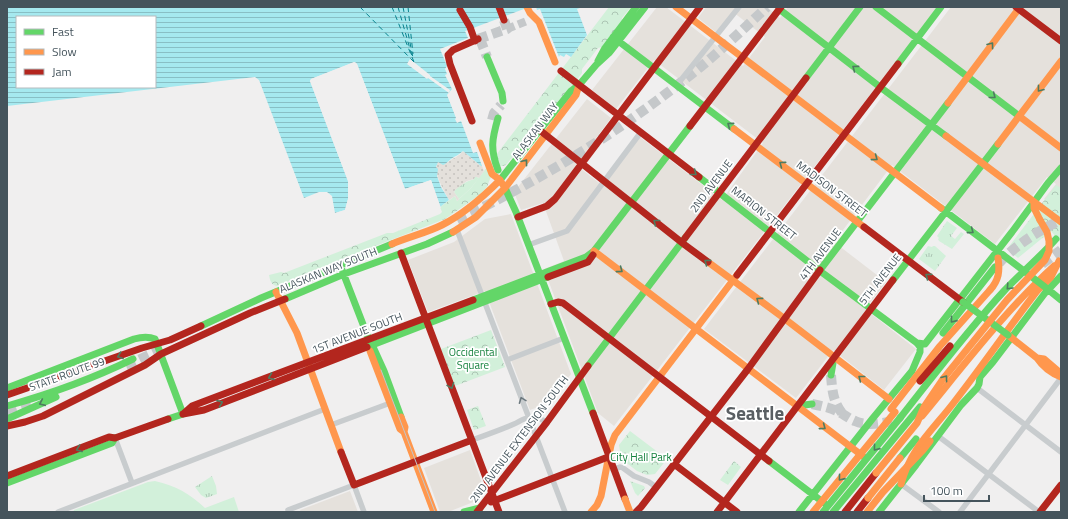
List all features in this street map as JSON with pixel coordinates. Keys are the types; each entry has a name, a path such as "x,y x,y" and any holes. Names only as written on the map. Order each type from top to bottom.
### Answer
{"main road":[{"path":"499,7 504,20"},
{"path":"527,7 531,18 539,22 555,62"},
{"name":"ALASKAN WAY","path":"505,188 543,133 576,95 579,85 596,65 608,54 616,38 636,7"},
{"name":"ALASKAN WAY","path":"616,38 645,7"},
{"path":"676,7 1061,300"},
{"path":"518,217 542,208 555,199 700,7"},
{"name":"2ND AVENUE","path":"579,379 860,7"},
{"path":"876,7 1061,148"},
{"path":"591,512 597,505 601,496 608,457 615,435 941,7"},
{"path":"901,484 850,447 594,251 780,8 880,87 1061,222"},
{"path":"1018,8 1061,41"},
{"name":"4TH AVENUE","path":"636,512 748,369 820,270 858,222 1018,8"},
{"path":"449,61 448,55 452,50 477,40 460,10"},
{"path":"472,31 472,36 468,42 450,49 447,55 472,121"},
{"name":"MADISON STREET","path":"616,38 908,261 1009,336 1037,358 1041,364 1055,375 1061,377"},
{"path":"487,57 502,93 503,101"},
{"name":"5TH AVENUE","path":"717,512 871,308 1061,61"},
{"name":"MARION STREET","path":"561,71 917,344"},
{"path":"497,118 492,148 500,180 509,195 518,217 613,470 631,512 636,512"},
{"path":"543,133 682,243 785,319 889,399"},
{"name":"ALASKAN WAY","path":"500,180 533,138 543,133"},
{"path":"480,143 492,174 500,180"},
{"path":"912,371 920,352 917,344 925,344 962,300 999,254 1034,202 1061,168"},
{"name":"ALASKAN WAY SOUTH","path":"7,395 133,351 170,340 276,292 411,236 440,226 473,205 500,180"},
{"name":"ALASKAN WAY SOUTH","path":"7,426 43,416 145,365 161,354 250,313 344,274 441,238 457,230 476,216 505,188"},
{"path":"917,423 924,407 948,373 1007,300 1045,260 1049,251 1049,241 1047,232 1034,208 1034,202"},
{"path":"823,512 982,316 1005,290 1056,239"},
{"name":"1ST AVENUE SOUTH","path":"7,476 109,437 115,438 183,414 204,410 370,342 541,278 586,257 594,251"},
{"path":"400,253 499,512"},
{"path":"813,512 875,436 940,346 995,285 999,270 999,254"},
{"path":"845,512 987,337 1024,294 1060,260"},
{"path":"879,469 886,472 895,471 914,452 953,403 1037,291 1051,277 1060,260"},
{"path":"340,265 370,342 382,367 392,402 405,427 404,432 434,512"},
{"path":"799,512 995,267"},
{"path":"867,512 893,480 923,450 993,362 1009,336 1047,289 1061,276"},
{"path":"276,292 297,333 354,485 416,463 472,440"},
{"path":"857,512 986,349 1016,309 1024,294"},
{"path":"551,304 558,302 563,303 834,512 930,394"},
{"path":"893,411 961,333 982,316"},
{"path":"7,388 141,337 147,337 155,339 183,414"},
{"path":"831,375 834,357"},
{"name":"STATE ROUTE 99","path":"7,406 102,374 133,359"},
{"path":"7,419 102,374"},
{"path":"879,512 961,405 977,388 980,377"},
{"name":"2ND AVENUE EXTENSION SOUTH","path":"480,508 493,496 579,379"},
{"path":"797,406 812,404"},
{"name":"1ST AVENUE SOUTH","path":"7,484 112,444 115,438"},
{"path":"901,484 904,473 914,452"},
{"path":"493,496 552,478 608,457"},
{"path":"674,464 737,512"},
{"path":"1040,512 1061,485"},
{"path":"464,512 480,508"}],"street":[{"path":"677,85 739,7"},
{"path":"529,246 567,231 641,132"},
{"path":"457,230 565,512"},
{"path":"507,360 564,338"},
{"path":"960,512 1061,377"},
{"path":"977,388 1061,452"},
{"path":"331,425 392,402"},
{"path":"58,512 325,409"},
{"path":"472,440 523,419 540,419 547,422"},
{"path":"938,436 1040,512"},
{"path":"115,438 132,483"},
{"path":"613,470 618,467 623,468 634,476 649,482 656,487"},
{"path":"901,484 939,512"},
{"path":"288,510 354,485 364,512"}],"shaded area":[{"path":"657,7 666,7 743,66 765,37 733,12 717,33 698,18 706,7 767,7 780,18 788,7 938,7 614,426 598,413 544,269 564,261 543,203 521,210 514,192 587,99 611,118 576,165 603,186 640,137 722,200 763,143 654,60 616,109 592,90"},
{"path":"951,7 1061,7 1061,198 1055,207 1044,199 1056,184 1047,177 995,244 892,165 834,242 886,282 865,309 916,349 884,390 833,350 796,398 704,329"},
{"path":"511,214 571,374 549,403 530,410 485,291 428,312 408,260 454,242 485,219"},
{"path":"470,450 484,489 476,501 448,512 440,512 424,468"},
{"path":"350,491 358,512 301,512 300,510"}],"green space":[{"path":"609,7 631,7 622,18 622,22 602,47 598,48 582,69 582,73 540,128 535,129 506,165 500,166 490,179 487,187 478,196 445,219 277,286 272,283 269,275 281,272 284,273 387,233 393,233 440,214 442,212 440,207 455,196 457,201 471,188"},
{"path":"475,177 479,178 459,199 454,192 455,190 462,184 474,179"},
{"path":"1056,185 1061,188 1061,243 1051,231 1018,258 1007,249"},
{"path":"947,221 957,228 951,236 955,239 961,232 964,234 952,249 939,241 937,236"},
{"path":"928,246 935,246 946,256 935,271 919,259"},
{"name":"Occidental Square","path":"491,330 505,367 455,386 441,349"},
{"path":"478,406 486,426 474,430 467,410"},
{"name":"City Hall Park","path":"630,431 667,459 655,474 647,475 637,471 624,461 619,445"},
{"path":"734,461 741,467 728,485 720,480"},
{"path":"212,476 217,494 206,498 201,495 195,487"},
{"path":"155,481 182,491 205,508 234,497 239,512 73,512 74,510 148,482"},
{"name":"City Hall Park","path":"630,481 644,486 645,488 638,496 635,493"}],"sand":[{"path":"463,151 482,166 484,171 479,178 475,177 474,179 467,181 455,190 454,192 459,199 457,201 455,196 449,200 439,181 436,171 438,162 447,163 460,155"}],"water":[{"path":"7,7 529,7 465,31 468,38 440,49 447,66 445,69 447,74 445,75 452,89 447,95 456,118 455,119 457,123 461,121 473,153 477,152 482,166 463,151 444,165 438,162 436,167 438,169 437,176 441,187 449,200 440,207 431,180 405,189 357,64 354,62 311,79 310,81 348,181 348,199 345,210 335,213 332,196 327,192 319,192 304,198 259,80 255,77 7,106"},
{"path":"536,7 583,7 577,9 587,35 571,57 566,54 564,57 560,55 559,57 540,9 537,10"}],"pier":[{"path":"410,59 450,90 449,93 407,64"},
{"path":"355,62 405,189 431,180 441,208 438,207 430,182 406,191 403,190 354,64 312,81 350,181 350,199 347,211 336,215 335,213 345,210 348,199 348,181 310,81 311,79"}],"ferry route":[{"path":"360,7 414,62"},
{"path":"392,7 414,62"},
{"path":"398,7 412,56"},
{"path":"403,7 413,58"},
{"path":"408,7 413,54"}],"tunnel":[{"path":"457,220 572,158 627,122 703,65 767,7"},
{"path":"478,39 507,29 504,20"},
{"path":"507,29 529,20"},
{"path":"480,39 487,57"},
{"path":"492,120 494,113 501,105"},
{"path":"999,263 1028,238 1061,220"},
{"path":"1042,264 1061,250"},
{"path":"126,366 164,348"},
{"path":"831,375 835,400 842,413"},
{"path":"7,412 33,403"},
{"path":"812,404 834,410 859,423 878,424 892,421"}],"tram line":[{"path":"381,370 435,512"}],"traffic: fast":[{"path":"598,61 605,48 636,7"},
{"path":"500,180 571,91 579,85 596,65 609,53 645,7"},
{"path":"806,78 860,7"},
{"path":"876,7 1019,116"},
{"path":"898,64 941,7"},
{"path":"779,9 946,136"},
{"path":"613,37 734,129"},
{"path":"487,57 502,93 503,101"},
{"path":"820,270 948,103"},
{"path":"498,118 494,132 493,144 495,163 498,170"},
{"path":"473,300 586,257 594,251 690,126"},
{"path":"893,280 998,144"},
{"path":"917,343 925,344 1061,168"},
{"path":"699,177 820,271"},
{"path":"505,188 516,212 593,413"},
{"path":"941,208 1003,255"},
{"path":"285,299 344,274 427,244 453,232"},
{"path":"588,366 685,238"},
{"path":"900,418 990,306 1056,239"},
{"path":"201,326 261,298 392,244"},
{"path":"1003,255 1045,287"},
{"path":"943,333 995,267"},
{"path":"342,270 371,345 384,371 401,417"},
{"path":"799,512 912,371 920,352 920,347 917,343 820,271"},
{"path":"879,512 961,405 977,388 980,377 1045,293 1061,276"},
{"path":"367,347 548,277"},
{"path":"1045,287 1061,300"},
{"path":"963,302 1008,335"},
{"path":"7,388 134,339 150,337 155,339 183,414 168,419"},
{"path":"831,375 834,357"},
{"path":"7,406 71,386 133,359"},
{"path":"7,419 56,397"},
{"path":"797,406 812,404"},
{"path":"833,512 920,407"},
{"path":"823,512 900,418"},
{"path":"7,483 112,443 115,438"},
{"path":"900,458 916,439"},
{"path":"769,461 824,503"},
{"path":"464,512 480,508"}],"traffic: slow":[{"path":"527,7 530,13 539,22 555,62"},
{"path":"676,7 941,208"},
{"path":"948,103 1020,7"},
{"path":"998,144 1061,61"},
{"path":"505,188 576,95 579,85"},
{"path":"1019,116 1061,148"},
{"path":"734,129 864,227"},
{"path":"946,136 1061,222"},
{"path":"453,232 476,217 505,188 500,180 492,174 480,143"},
{"path":"392,244 450,221 472,205 500,180"},
{"path":"1034,202 1034,208 1040,220"},
{"path":"876,473 917,423 924,407 943,379 1007,300 1045,260 1049,251 1049,241 1047,232 1040,220"},
{"path":"594,251 864,457"},
{"path":"990,290 998,275 998,258"},
{"path":"901,484 905,471 917,449 1037,291 1051,277 1059,261"},
{"path":"708,262 889,399"},
{"path":"922,416 1002,320 1054,266"},
{"path":"591,512 597,505 601,496 611,445 615,435 737,275"},
{"path":"891,409 940,346 990,290"},
{"path":"276,292 297,333 341,452"},
{"path":"1008,335 1037,358 1044,359 1058,371 1061,376"},
{"path":"370,351 400,429 404,432"},
{"path":"1037,358 1054,374 1061,377"},
{"path":"813,512 895,412"},
{"path":"401,417 405,427 404,432 434,512"},
{"path":"867,512 883,492 930,441"},
{"path":"868,498 900,458"},
{"path":"625,499 630,512"}],"traffic: jam":[{"path":"499,7 504,20"},
{"path":"518,217 547,206 555,199 700,7"},
{"path":"690,126 781,7"},
{"path":"1016,7 1061,41"},
{"path":"460,10 470,27 475,41"},
{"path":"472,121 448,55 453,50 478,39"},
{"path":"737,275 898,64"},
{"path":"561,71 699,177"},
{"path":"685,238 806,78"},
{"path":"542,132 708,262"},
{"path":"864,227 963,302"},
{"path":"401,253 499,512"},
{"path":"548,277 588,262 593,255"},
{"path":"636,512 748,369 820,270"},
{"path":"717,512 893,280"},
{"path":"7,426 43,416 145,365 161,354 250,313 285,299"},
{"path":"183,414 192,406 473,300"},
{"path":"551,304 558,302 563,303 769,461"},
{"path":"7,395 142,348 170,340 201,326"},
{"path":"920,381 950,346"},
{"path":"183,414 204,410 367,347"},
{"path":"477,512 547,422 588,366"},
{"path":"593,413 625,499"},
{"path":"7,476 109,437 115,438 168,419"},
{"path":"341,452 354,485 472,440"},
{"path":"491,502 608,457"},
{"path":"674,464 737,512"},
{"path":"845,512 876,473"},
{"path":"1040,512 1061,485"},
{"path":"857,512 868,498"}],"district":[{"name":"Seattle","path":"755,412"}]}
